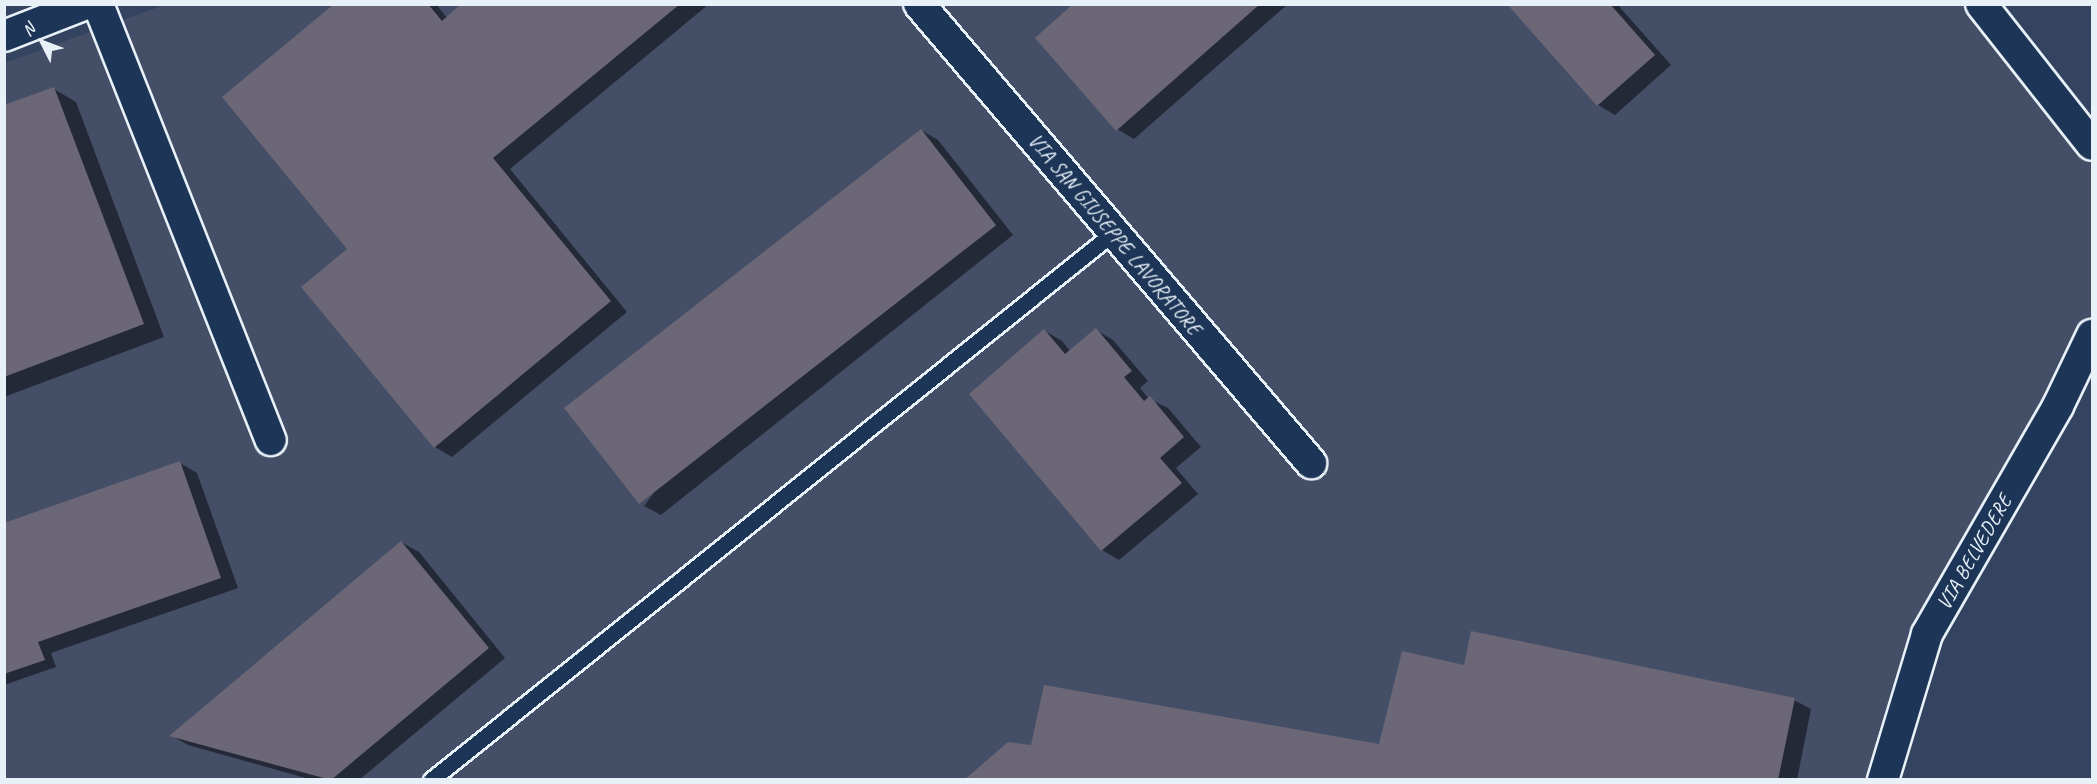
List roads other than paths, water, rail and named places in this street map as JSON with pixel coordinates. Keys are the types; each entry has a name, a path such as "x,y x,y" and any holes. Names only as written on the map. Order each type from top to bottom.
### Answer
{"street":[{"path":"4,36 86,4"},
{"path":"98,4 271,440"},
{"name":"VIA SAN GIUSEPPE LAVORATORE","path":"919,4 1311,464"},
{"path":"1981,4 2092,145"},
{"name":"VIA BELVEDERE","path":"1883,780 1927,634 2058,406 2092,335"}],"lane":[{"path":"431,780 1114,232"}]}
